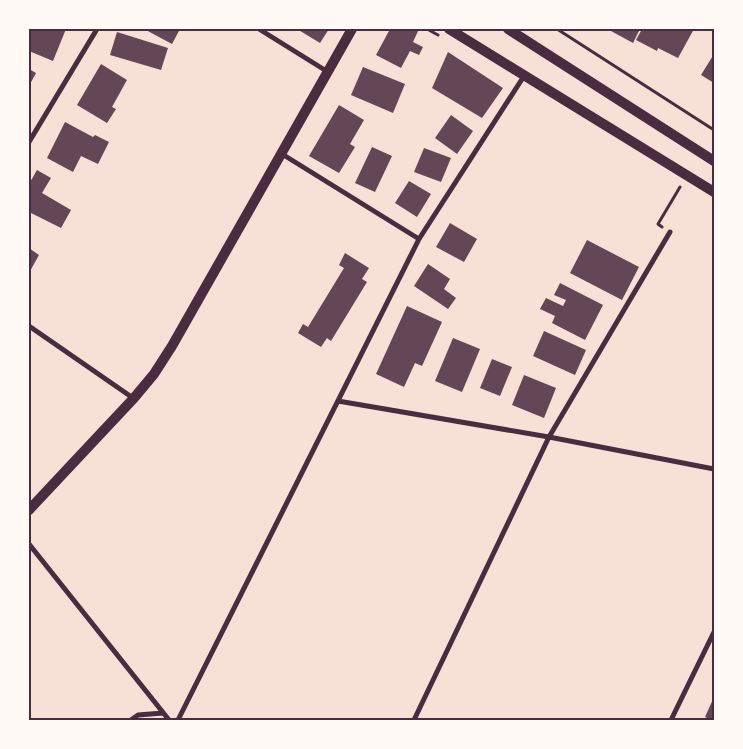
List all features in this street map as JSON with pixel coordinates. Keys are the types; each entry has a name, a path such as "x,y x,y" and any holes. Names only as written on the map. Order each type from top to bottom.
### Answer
{"main road":[{"path":"29,510 134,398 154,374 172,346 352,29"},
{"path":"449,29 714,192"},
{"path":"508,29 714,161"}],"street":[{"path":"29,142 97,29"},
{"path":"259,29 328,72"},
{"path":"178,720 419,239 524,76"},
{"path":"281,154 419,239"},
{"path":"414,720 549,437 670,232"},
{"path":"29,326 134,398"},
{"path":"338,402 549,437 714,469"},
{"path":"29,544 169,720"},
{"path":"671,720 714,632"},
{"path":"131,720 138,715 163,712"}],"path":[{"path":"557,29 714,130"},
{"path":"670,232 658,224 681,186"}],"building":[{"path":"31,29 66,29 53,61 29,51 29,34"},
{"path":"144,29 180,29 172,44"},
{"path":"297,29 329,29 320,43"},
{"path":"390,29 419,29 413,42 423,47 419,55 410,51 401,68 376,55"},
{"path":"612,29 640,29 633,43 611,31"},
{"path":"642,29 694,29 678,58 658,48 657,51 636,40"},
{"path":"117,32 168,48 161,70 110,55"},
{"path":"448,52 503,88 482,118 432,88"},
{"path":"714,54 714,83 701,75"},
{"path":"101,64 127,80 112,107 116,109 107,123 77,105"},
{"path":"363,67 405,84 393,113 351,95"},
{"path":"29,69 36,73 29,86"},
{"path":"339,105 364,120 350,144 355,147 339,173 309,156"},
{"path":"451,115 473,131 457,154 435,138"},
{"path":"65,122 93,137 95,135 109,142 98,164 81,156 73,172 47,158"},
{"path":"372,147 392,156 375,192 355,183"},
{"path":"424,148 451,158 441,182 414,172"},
{"path":"37,170 51,178 42,193 71,210 61,228 29,212 29,184"},
{"path":"409,181 431,194 417,217 395,203"},
{"path":"450,223 477,239 464,262 436,247"},
{"path":"587,240 639,267 622,300 570,273"},
{"path":"29,248 39,255 29,273"},
{"path":"345,253 369,268 362,279 367,282 331,341 327,338 321,347 298,333 303,324 308,327 344,268 339,265"},
{"path":"428,264 450,279 444,289 456,298 448,309 414,286"},
{"path":"560,283 603,305 585,340 552,323 555,316 540,309 546,298 563,306 566,300 554,295"},
{"path":"407,306 442,322 422,366 415,363 404,387 376,374"},
{"path":"544,331 586,350 575,375 533,356"},
{"path":"453,338 480,349 462,392 435,381"},
{"path":"492,359 512,367 500,396 480,388"},
{"path":"524,375 556,388 544,418 512,405"},
{"path":"714,697 714,720 712,720 705,717"}]}
